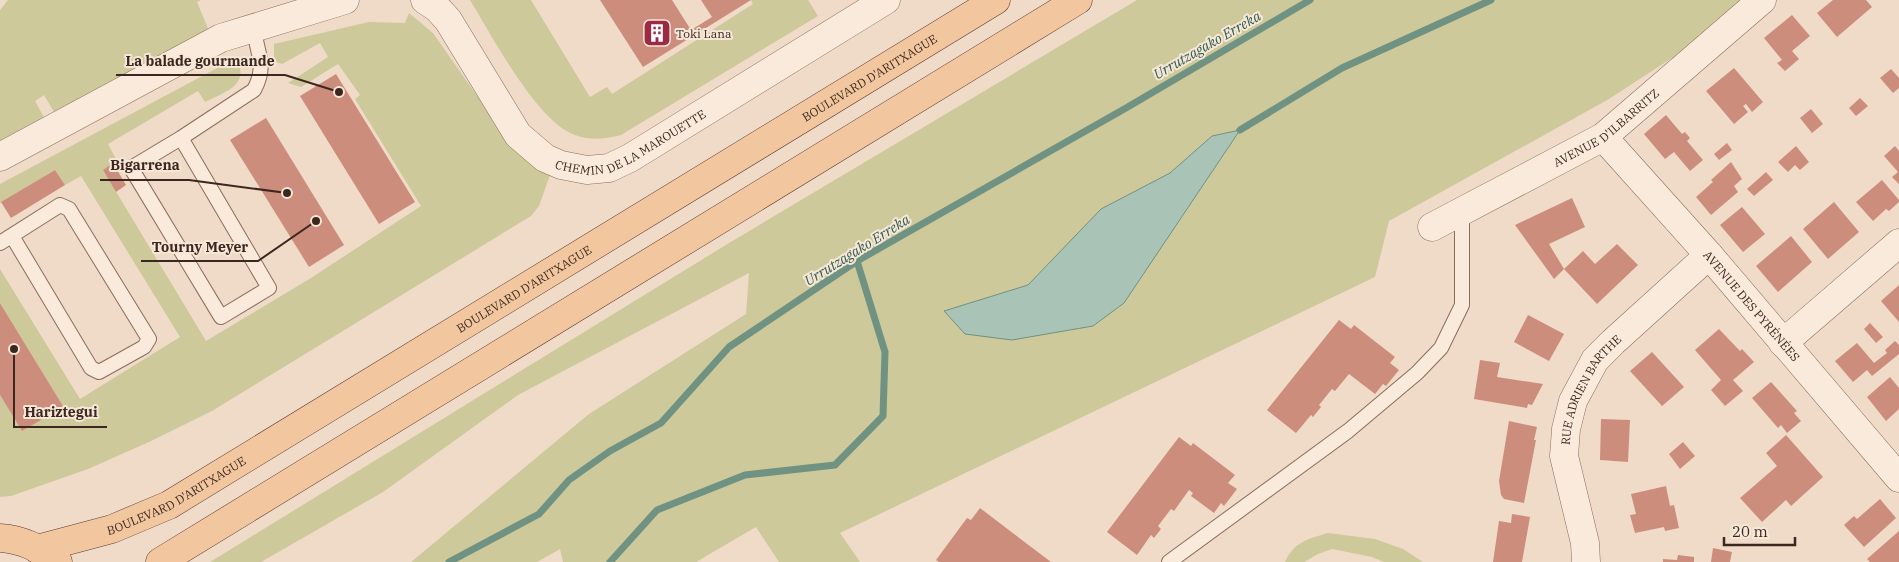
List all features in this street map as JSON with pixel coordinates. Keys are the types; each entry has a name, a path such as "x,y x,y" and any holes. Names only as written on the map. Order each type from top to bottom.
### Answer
{"main road":[{"name":"BOULEVARD D'ARITXAGUE","path":"48,555 169,504 996,0"},
{"path":"160,562 1078,0"},
{"path":"0,538 7,538 48,555"}],"street":[{"path":"0,157 220,38 345,0"},
{"name":"CHEMIN DE LA MAROUETTE","path":"425,0 437,8 448,20 518,135 545,158 561,165 587,170 609,168 630,158 886,0"},
{"name":"AVENUE D'ILBARRITZ","path":"1432,228 1603,137 1762,0"},
{"name":"AVENUE DES PYRÉNÉES","path":"1603,137 1709,255 1899,478"},
{"path":"1783,343 1899,244"},
{"name":"RUE ADRIEN BARTHE","path":"1586,562 1585,543 1564,456 1566,429 1574,401 1595,360 1612,342 1709,255"}],"lane":[{"path":"181,138 269,288 221,317 131,168 254,90 262,70 254,27"},
{"path":"60,205 69,209 149,339 144,347 99,372 91,368 6,239 60,205"},
{"path":"1169,562 1348,432 1417,373 1441,348 1462,305 1462,213"}],"shaded area":[{"path":"8,0 201,0 197,2 209,31 57,117 44,95 35,101 46,121 0,146 0,10"},
{"path":"470,0 531,0 590,97 607,87 612,94 753,4 751,0 808,0 818,16 621,135 592,139 575,135 560,127 531,96 516,76"},
{"path":"1137,0 1753,0 1735,17 1609,99 1389,221 1375,277 840,533 860,562 779,562 756,527 696,562 563,562 560,549 537,562 411,562 589,414 746,314 749,273 518,395 383,492 261,562 210,562 729,243"},
{"path":"409,13 433,33 515,150 550,175 539,206 531,216 212,411 88,469 11,496 0,497 0,395 22,431 41,420 40,418 44,415 46,417 63,406 0,303 0,269 80,399 180,337 81,176 65,185 55,170 0,203 0,184 236,58 240,67 240,75 234,86 205,102 198,91 108,144 117,161 103,170 206,341 311,278 421,206 355,99 360,95 338,64 301,87 288,83 328,57 320,43 282,64 274,61 274,44 369,22 405,23"},
{"path":"1240,130 1124,303 1093,326 1012,340 965,334 944,311 1028,285 1101,209 1170,173 1212,136"},
{"path":"1328,533 1375,539 1403,549 1423,562 1384,562 1372,557 1332,549 1304,562 1285,562 1293,550 1302,542"}],"building":[{"name":"Toki Lana","path":"600,0 672,0 691,30 712,17 701,0 751,0 643,67"},
{"path":"1833,0 1866,0 1872,7 1837,37 1817,13"},
{"path":"1792,15 1810,36 1792,51 1799,59 1785,71 1777,63 1782,60 1764,38"},
{"path":"1734,68 1763,102 1752,112 1746,104 1743,106 1748,112 1734,124 1706,91"},
{"path":"1891,69 1899,78 1899,88 1893,93 1880,78"},
{"path":"336,74 415,202 379,224 300,96"},
{"path":"1860,98 1868,106 1856,116 1849,108"},
{"path":"1811,109 1823,124 1812,133 1800,118"},
{"path":"1666,115 1682,134 1685,132 1690,138 1687,141 1703,160 1690,171 1674,152 1665,159 1644,134"},
{"path":"266,118 344,245 309,267 230,140"},
{"path":"1727,143 1732,150 1719,160 1714,154"},
{"path":"1796,146 1809,162 1800,170 1795,165 1788,172 1778,162"},
{"path":"1895,146 1899,151 1899,184 1892,177 1898,172 1884,156"},
{"path":"1731,162 1742,179 1734,186 1738,192 1711,215 1696,197"},
{"path":"113,163 126,185 116,192 103,170"},
{"path":"55,170 65,185 11,218 1,202"},
{"path":"1766,172 1773,180 1754,196 1747,189"},
{"path":"1882,180 1899,202 1889,211 1886,209 1873,221 1856,202"},
{"path":"1572,198 1585,227 1549,244 1564,269 1554,279 1515,225"},
{"path":"1834,202 1859,232 1828,259 1803,229"},
{"path":"1742,207 1765,234 1743,252 1720,225"},
{"path":"1791,236 1812,262 1778,292 1756,266"},
{"path":"1617,244 1638,265 1597,304 1564,269 1583,251 1595,264"},
{"path":"1899,285 1899,322 1881,301"},
{"path":"0,303 63,406 46,417 44,415 40,418 41,420 22,431 0,395"},
{"path":"1528,315 1564,334 1549,361 1514,342"},
{"path":"1339,320 1351,329 1354,325 1395,357 1390,363 1399,370 1386,386 1383,384 1375,394 1349,374 1335,391 1332,389 1319,405 1321,407 1313,417 1311,415 1296,433 1267,410"},
{"path":"1870,323 1883,337 1876,343 1864,329"},
{"path":"1719,329 1740,351 1742,349 1754,362 1733,380 1743,391 1725,406 1711,390 1721,380 1695,350"},
{"path":"1895,341 1899,345 1899,354 1872,376 1867,370 1853,382 1835,361 1857,343 1874,363 1887,353 1885,350"},
{"path":"1652,352 1684,387 1662,406 1630,371"},
{"path":"1480,360 1500,363 1497,377 1543,384 1532,405 1528,404 1527,408 1474,399"},
{"path":"1890,377 1899,388 1899,409 1886,421 1867,397"},
{"path":"1771,382 1797,411 1794,413 1801,421 1787,433 1781,425 1778,428 1752,398"},
{"path":"1601,419 1630,420 1628,462 1600,460"},
{"path":"1509,421 1537,427 1524,503 1504,499 1501,495 1499,481"},
{"path":"1786,435 1823,477 1791,506 1786,500 1762,522 1740,498 1777,466 1766,453"},
{"path":"1179,437 1191,446 1193,443 1235,475 1228,483 1237,489 1224,506 1221,503 1214,513 1191,496 1193,493 1189,490 1174,511 1171,509 1158,526 1161,529 1154,538 1151,535 1137,555 1107,532"},
{"path":"1683,442 1695,456 1680,469 1669,454"},
{"path":"1666,486 1670,506 1674,505 1679,528 1665,531 1664,527 1635,533 1630,515 1636,514 1631,494"},
{"path":"1880,499 1896,518 1864,547 1844,525 1854,516 1857,519"},
{"path":"980,508 1051,562 939,562 936,560 967,518 971,520"},
{"path":"1512,514 1530,517 1522,562 1493,562 1499,521 1511,523"},
{"path":"1899,531 1899,562 1870,562 1867,559"},
{"path":"1713,548 1732,552 1730,562 1711,562"},
{"path":"1678,555 1694,557 1694,562 1663,562 1663,559 1677,560"}],"waterway":[{"name":"Urrutzagako Erreka","path":"449,562 539,514 569,480 610,451 661,423 729,347 857,261 1126,108 1310,0"},
{"path":"1240,130 1342,68 1491,0"},
{"path":"610,562 657,510 745,475 835,465 883,416 885,352 857,261"}],"place":[{"name":"Toki Lana","path":"657,33"},
{"name":"La balade gourmande","path":"339,92"},
{"name":"Bigarrena","path":"287,193"},
{"name":"Tourny Meyer","path":"316,221"},
{"name":"Hariztegui","path":"14,349"}]}
